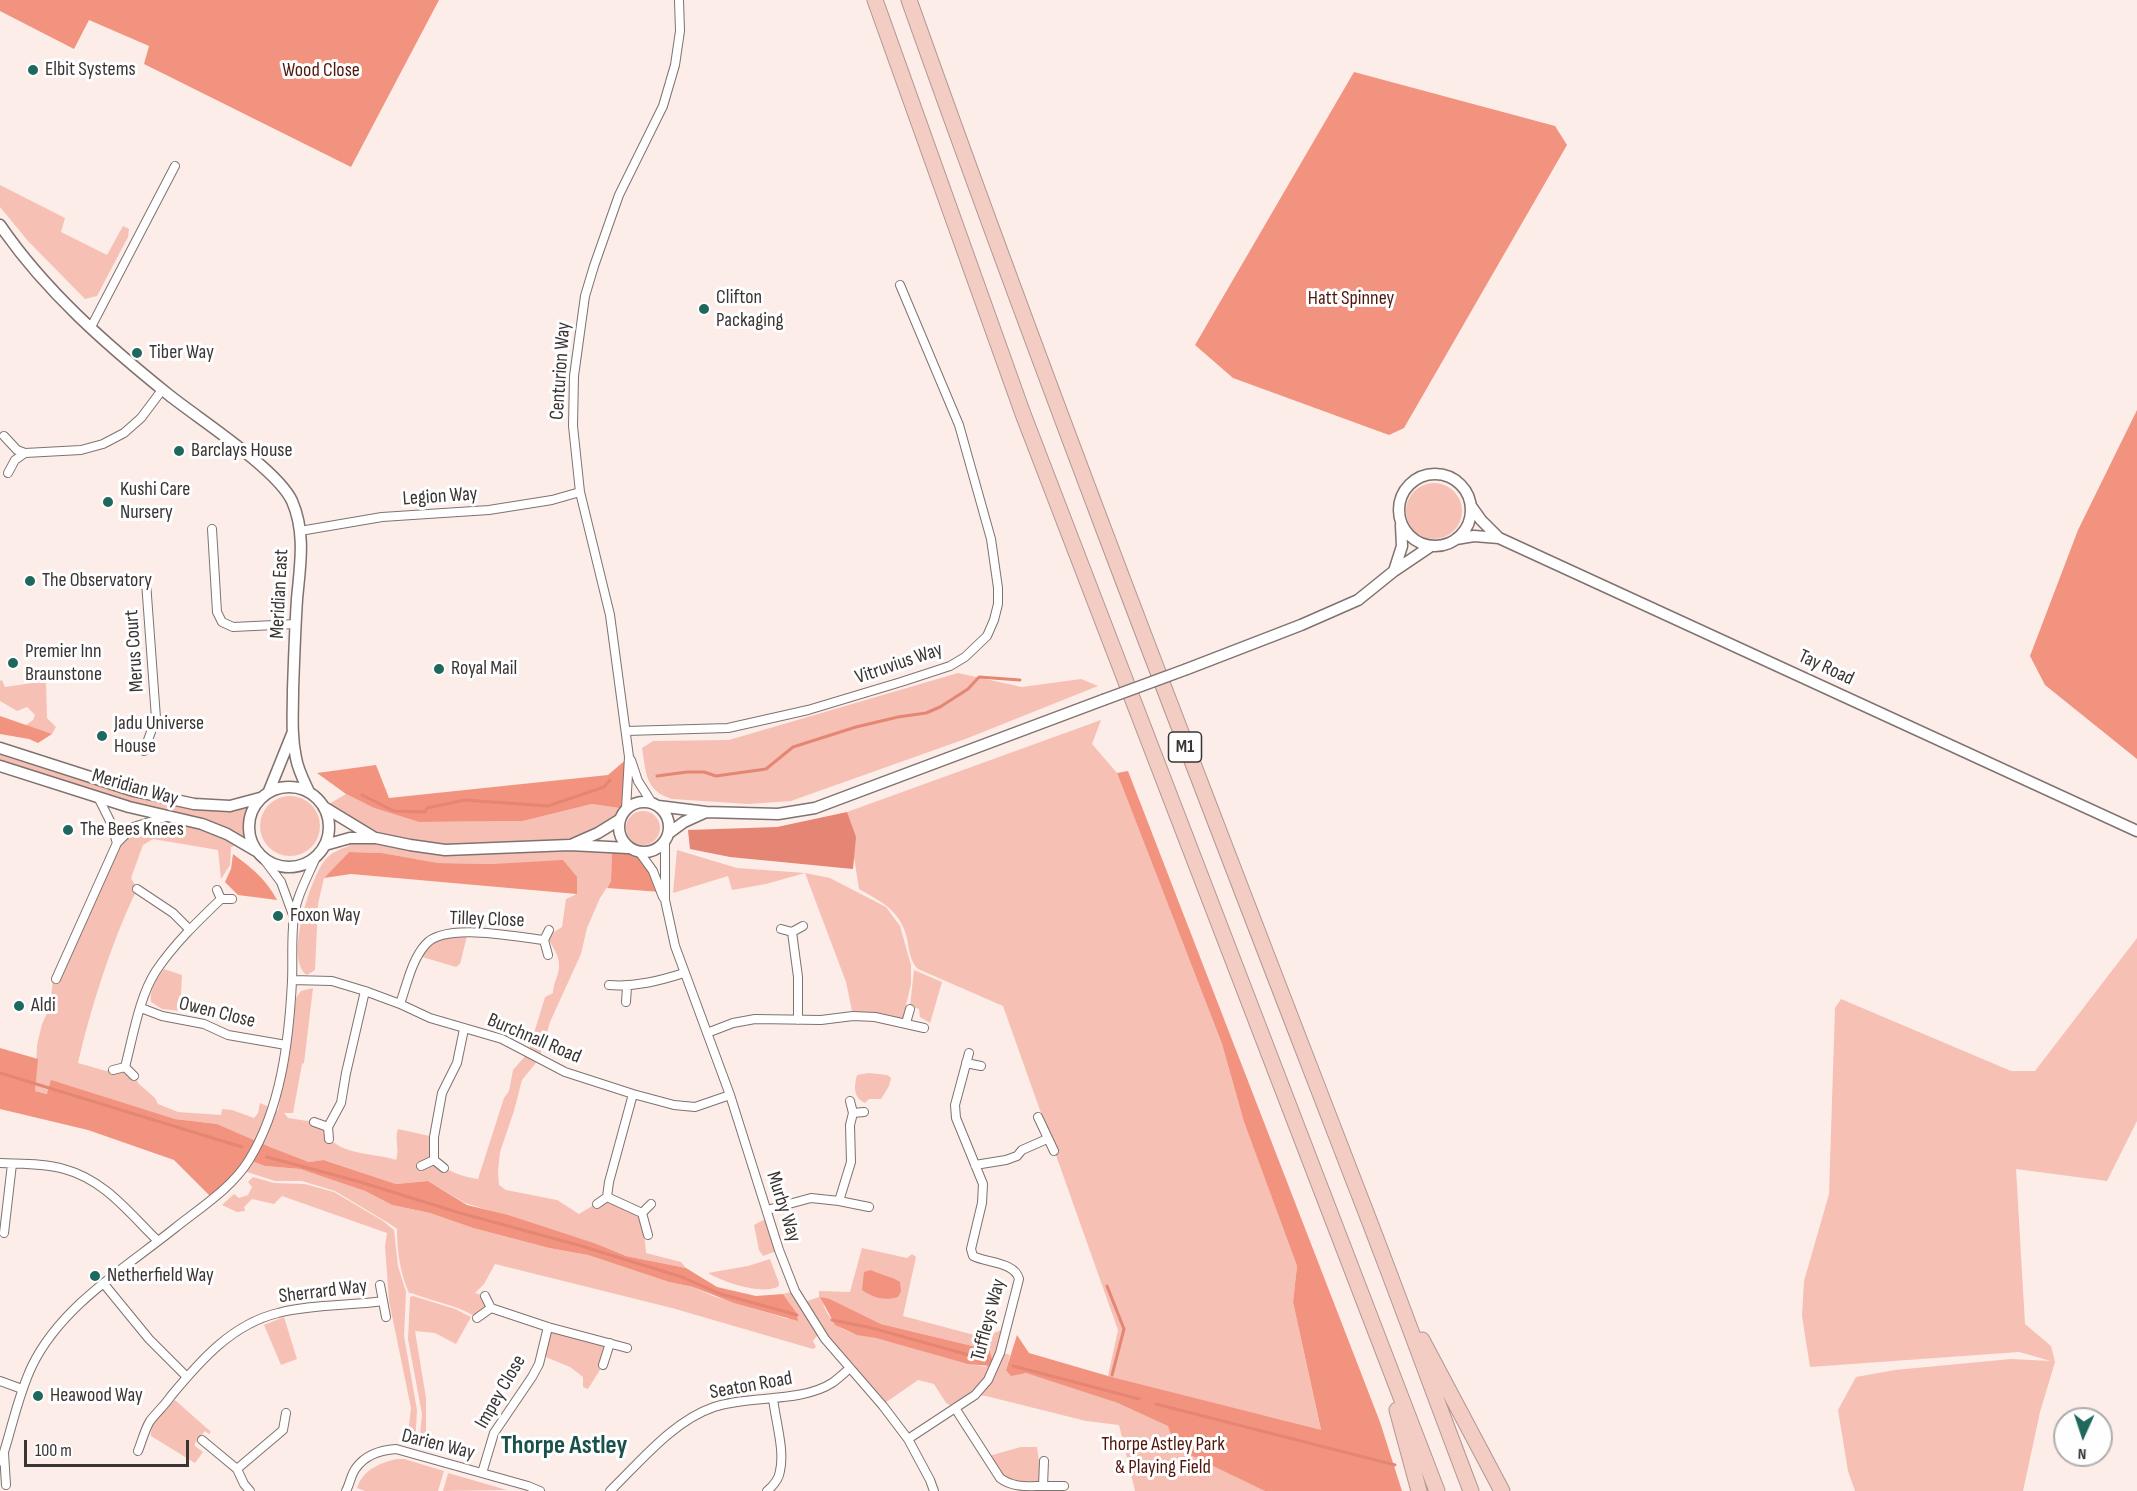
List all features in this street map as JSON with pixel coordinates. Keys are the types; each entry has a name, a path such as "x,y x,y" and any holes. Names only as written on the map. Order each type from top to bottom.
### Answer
{"highway":[{"name":"M1","path":"874,0 1023,414 1437,1491"},
{"name":"M1","path":"909,0 975,189 1203,793 1353,1177 1471,1491"},
{"path":"1397,1295 1502,1491"},
{"path":"1380,1341 1419,1491"}],"street":[{"name":"Centurion Way","path":"626,808 629,757 610,615 580,492 573,426 575,367 585,296 594,266 619,195 663,106 675,65 680,31 679,0"},
{"path":"91,327 175,166"},
{"name":"Meridian East","path":"0,225 12,243 48,285 91,327 162,390 279,482 291,500 300,531 302,556 296,624 292,733 296,760 309,792"},
{"name":"Vitruvius Way","path":"626,731 728,729 808,710 950,666 965,657 987,636 998,604 991,539 959,424 900,285"},
{"path":"4,436 17,450 25,453 81,450 103,444 124,433 141,418 162,390"},
{"path":"8,473 15,460 25,453"},
{"path":"1394,571 1402,546 1399,510 1401,496 1409,485 1421,477 1442,475 1461,486 1468,496 1471,507 1470,519 1465,530 1456,539 1444,545 1431,546 1413,539 1401,524"},
{"name":"Legion Way","path":"300,531 382,518 489,510 552,500 580,492"},
{"name":"Tay Road","path":"1471,507 1480,520 1499,537 2137,831"},
{"path":"212,529 217,612 222,622 234,627 296,624"},
{"name":"Tay Road","path":"1456,539 1474,536 1499,537"},
{"path":"628,848 618,830 619,820 626,808 639,802 706,812 778,814 815,808 1187,669 1337,610 1358,600 1394,571 1431,546"},
{"name":"Merus Court","path":"144,751 156,718 146,582"},
{"name":"Meridian East","path":"265,795 292,733"},
{"name":"Meridian Way","path":"0,748 134,791 194,804 230,806 265,795"},
{"name":"Centurion Way","path":"629,757 638,781 655,804"},
{"name":"Meridian Way","path":"0,766 166,817 202,824 227,834 259,854"},
{"path":"0,1461 22,1389 32,1366 51,1336 76,1307 230,1183 249,1160 272,1109 286,1045 292,980 294,915 316,857 328,838 329,822 318,798 309,792 289,786 265,795 251,811 249,836 259,854 281,882 294,915"},
{"path":"98,797 111,823 117,843"},
{"path":"655,804 666,813 669,823 667,837"},
{"path":"324,807 376,838"},
{"path":"325,845 350,838 376,838 445,850 570,845 628,848 640,853 659,849 667,837 684,822 706,812"},
{"path":"56,979 117,843 133,827 166,817"},
{"path":"570,845 598,833 619,820"},
{"name":"Murby Way","path":"667,837 665,900 668,921 684,973 730,1095 779,1250 795,1291 820,1332 908,1439 934,1491"},
{"name":"Murby Way","path":"640,853 652,871 665,900"},
{"path":"259,854 273,864 284,867 306,864 316,857"},
{"path":"137,889 173,913 189,930"},
{"path":"217,890 221,899"},
{"path":"125,1067 141,1008 156,971 189,930 221,899 232,899"},
{"path":"781,929 792,932 803,926"},
{"name":"Tilley Close","path":"548,955 544,940 549,930"},
{"name":"Tilley Close","path":"400,1004 413,966 424,945 437,936 453,932 468,932 544,940"},
{"path":"792,932 798,977 798,1020"},
{"path":"609,985 627,987 684,973"},
{"name":"Burchnall Road","path":"292,980 332,981 365,991 430,1018 502,1039 565,1072 674,1105 695,1107 730,1095"},
{"path":"626,1002 627,987"},
{"path":"329,1139 328,1127 341,1103 365,991"},
{"name":"Owen Close","path":"141,1008 162,1016 195,1021 239,1038 286,1045"},
{"path":"906,1023 909,1009"},
{"path":"707,1033 733,1023 755,1019 798,1020 853,1016 875,1017 924,1028"},
{"path":"434,1160 442,1093 457,1063 465,1029"},
{"name":"Tuffleys Way","path":"908,1439 975,1395 988,1380 994,1370 1019,1279 1012,1268 981,1260 973,1256 971,1249 983,1195 983,1184 956,1118 955,1105 969,1053"},
{"path":"966,1063 981,1066"},
{"path":"113,1070 125,1067"},
{"path":"125,1067 134,1076"},
{"path":"597,1204 607,1197 633,1094"},
{"path":"839,1201 851,1162 850,1125 853,1113 850,1101"},
{"path":"853,1113 864,1112"},
{"path":"1038,1117 1054,1151"},
{"path":"314,1122 328,1127"},
{"path":"975,1165 1006,1160 1047,1139"},
{"path":"421,1166 434,1160"},
{"path":"434,1160 444,1168"},
{"path":"0,1164 63,1169 96,1182 119,1200 158,1241"},
{"path":"4,1233 12,1164"},
{"path":"607,1197 642,1213"},
{"path":"767,1210 811,1198 839,1201 869,1208"},
{"path":"642,1213 651,1204"},
{"path":"642,1213 648,1235"},
{"path":"104,1284 149,1339 187,1377"},
{"path":"380,1285 386,1317"},
{"path":"485,1296 491,1308 548,1327 627,1348"},
{"name":"Sherrard Way","path":"138,1451 149,1422 187,1377 227,1338 243,1326 261,1318 299,1308 382,1301"},
{"path":"477,1318 491,1308"},
{"name":"Impey Close","path":"482,1473 494,1433 539,1364 548,1327"},
{"path":"603,1365 610,1343"},
{"name":"Seaton Road","path":"610,1491 672,1432 699,1413 717,1406 810,1392 832,1383 850,1368"},
{"path":"0,1381 22,1389"},
{"path":"767,1491 780,1472 780,1449 773,1398"},
{"path":"955,1408 1000,1478 1006,1483 1017,1486 1064,1486"},
{"path":"237,1469 283,1430 286,1413"},
{"path":"202,1440 237,1469 250,1491"},
{"name":"Darien Way","path":"346,1491 356,1468 367,1458 381,1450 396,1449 540,1491"},
{"path":"4,1452 5,1486"},
{"path":"1043,1486 1044,1461"}],"green space":[{"name":"Wood Close","path":"0,0 439,0 351,167 144,64 149,46 89,20 74,49 0,11"},
{"name":"Hatt Spinney","path":"1354,72 1555,126 1567,145 1404,428 1389,435 1233,378 1195,345"},
{"path":"0,185 65,218 61,232 107,255 123,226 129,229 128,237 97,296 85,299 28,241 0,207"},
{"path":"2137,410 2137,759 2045,685 2030,656 2078,530"},
{"path":"1434,483 1445,485 1454,491 1460,500 1462,511 1460,522 1454,531 1445,537 1434,539 1423,537 1414,531 1408,522 1406,511 1408,500 1414,491 1423,485"},
{"path":"958,673 1022,687 1081,679 1098,686 968,738 791,801 749,804 672,799 656,791 648,780 642,748 653,741 729,740"},
{"path":"2,680 5,687 46,681 47,718 56,727 52,734 23,727 33,720 35,715 27,707 17,711 0,701 0,681"},
{"path":"0,716 52,734 38,743 29,739 0,734"},
{"path":"1101,720 1092,744 1117,773 1222,1044 1244,1122 1297,1266 1293,1302 1321,1431 1108,1376 1118,1330 1003,1006 918,969 914,965 906,934 896,915 886,905 859,889 847,812"},
{"path":"0,748 163,798 255,804 250,816 249,828 256,851 244,843 231,847 230,865 221,879 218,850 153,839 143,845 131,878 137,889 103,974 78,1063 106,1071 125,1067 158,1104 178,1112 221,1115 222,1109 254,1118 258,1113 260,1103 278,1111 292,1036 296,998 301,991 313,988 304,1063 293,1113 284,1113 288,1118 314,1122 328,1127 330,1139 345,1148 396,1160 398,1129 434,1137 434,1160 455,1173 478,1179 504,1098 509,1091 513,1070 528,1053 545,997 553,993 559,960 549,940 551,934 562,927 566,899 577,894 493,864 437,863 382,853 349,852 324,878 318,904 315,970 307,975 301,967 298,953 299,937 307,901 319,870 330,855 349,846 350,838 374,838 324,807 346,794 374,808 419,822 523,821 592,804 626,809 619,820 571,845 612,847 611,881 600,898 587,928 581,954 550,1022 539,1059 522,1080 500,1152 499,1185 506,1190 557,1200 579,1214 607,1197 642,1213 646,1253 681,1262 686,1268 626,1256 597,1244 465,1203 428,1181 396,1184 325,1160 309,1162 217,1124 175,1119 51,1081 48,1094 35,1091 37,1045 42,1024 50,1007 53,980 117,841 133,827 165,817 0,766"},
{"path":"629,757 626,809 592,804 523,821 419,822 374,808 346,794 317,773 376,765 389,798 608,775"},
{"path":"1128,771 1380,1422 1402,1491 1265,1491 1176,1448 1168,1426 1118,1403 1026,1373 1011,1376 1006,1370 1017,1335 1029,1353 1108,1376 1321,1430 1293,1302 1297,1266 1244,1122 1222,1044 1117,773"},
{"path":"290,796 307,801 315,809 320,826 315,843 307,851 290,856 273,851 265,843 260,826 265,809 273,801"},
{"path":"643,811 655,816 660,828 655,840 643,845 631,840 626,828 631,816"},
{"path":"612,847 628,848 640,853 661,892 607,888 611,881"},
{"path":"677,850 737,868 805,873 766,884 732,890 728,876 673,893"},
{"path":"349,852 382,853 438,863 493,864 563,860 577,877 577,894 351,874 324,878"},
{"path":"233,854 258,874 277,900 238,895 225,882 231,869"},
{"path":"805,873 830,878 886,907 900,926 911,965 911,984 906,1005 910,1009 906,1023 853,1016 846,982"},
{"path":"468,932 460,964 456,967 419,956 425,945"},
{"path":"2137,938 2137,1121 2107,1181 2016,1169 2025,1324 2051,1346 2055,1362 2040,1412 2023,1491 1855,1491 1848,1471 1838,1410 1856,1377 1895,1370 2011,1359 2051,1361 2019,1352 1810,1367 1802,1316 1804,1281 1829,1194 1835,1008 1841,999 2011,1071 2035,1071"},
{"path":"164,969 182,975 180,1011 162,1009 151,1002 152,989"},
{"path":"914,970 942,982 930,1023 920,1017 919,1009 910,1006"},
{"path":"0,1048 38,1059 35,1091 47,1094 51,1080 175,1119 217,1124 309,1162 324,1160 396,1184 428,1181 467,1205 508,1215 597,1244 626,1256 686,1268 717,1287 756,1296 783,1294 796,1312 798,1321 734,1303 693,1287 669,1282 588,1255 549,1248 473,1228 430,1213 392,1205 365,1191 300,1169 265,1166 249,1160 212,1198 174,1160 88,1130 0,1109"},
{"path":"869,1073 887,1075 891,1078 881,1099 869,1099 865,1103 856,1095 855,1084 857,1075"},
{"name":"Thorpe Astley Park & Playing Field","path":"249,1160 265,1166 300,1169 365,1191 392,1205 430,1213 473,1228 549,1248 588,1255 788,1319 796,1312 783,1294 795,1291 802,1303 819,1297 819,1291 850,1292 862,1248 907,1258 912,1254 916,1257 903,1316 978,1336 987,1336 1006,1328 1000,1352 1010,1355 1006,1370 1030,1374 1144,1411 1335,1491 1135,1491 1119,1425 1086,1421 986,1396 975,1395 955,1408 946,1403 934,1384 918,1380 882,1405 820,1332 813,1341 816,1347 813,1349 672,1308 495,1264 484,1284 475,1293 485,1296 491,1308 477,1318 457,1308 409,1293 400,1262 397,1229 390,1224 335,1191 302,1181 275,1181 241,1170","holes":["830,1299 881,1324 989,1350 986,1367 850,1332 832,1320 823,1302"]},
{"path":"253,1177 274,1183 305,1184 334,1192 394,1230 398,1266 406,1292 404,1336 417,1410 415,1446 407,1444 411,1408 389,1301 385,1246 387,1233 282,1196 274,1204 252,1199 244,1207 245,1211 237,1212 222,1205 234,1194 239,1198 248,1195 252,1187 248,1182"},
{"path":"769,1217 779,1250 763,1256 759,1250 754,1225"},
{"path":"770,1259 779,1283 779,1286 772,1289 743,1287 708,1273 748,1266"},
{"path":"871,1270 900,1282 901,1291 898,1297 879,1298 862,1290 864,1272"},
{"path":"410,1297 455,1309 471,1317 456,1344 435,1333 415,1331 426,1398 426,1449 419,1446 422,1414 408,1339"},
{"path":"820,1297 830,1299 881,1324 989,1350 992,1359 990,1366 968,1364 876,1338 857,1335 835,1325"},
{"path":"284,1317 297,1359 281,1365 264,1325"},
{"path":"548,1327 610,1343 603,1365 588,1389 583,1387 583,1377 570,1367 541,1355"},
{"path":"175,1400 211,1432 209,1434 205,1431 195,1443 195,1446 203,1452 195,1463 151,1436 153,1425"},
{"path":"1021,1447 1037,1447 1039,1461 1044,1461 1043,1486 1006,1483 985,1457"},
{"path":"397,1459 444,1471 438,1491 365,1491 357,1488 363,1476 372,1468"},
{"path":"448,1473 507,1490 443,1491"}],"shaded area":[{"path":"847,812 856,837 853,869 730,857 690,849 688,830 777,827"}],"waterway":[{"path":"657,776 687,772 704,772 716,776 766,769 793,747 856,727 926,713 940,707 968,689 979,677 1020,680"},
{"path":"362,795 394,811 425,812 427,808 465,800 548,806 604,787 610,780"},
{"path":"0,1073 242,1147"},
{"path":"267,1157 578,1245 682,1277 721,1294 797,1315"},
{"path":"1107,1286 1124,1329 1112,1375"},
{"path":"832,1320 868,1327 987,1360"},
{"path":"1013,1366 1139,1399"},
{"path":"1156,1404 1395,1465"}],"place":[{"name":"Elbit Systems","path":"33,70"},
{"name":"Clifton Packaging","path":"704,309"},
{"name":"Tiber Way","path":"137,353"},
{"name":"Barclays House","path":"179,451"},
{"name":"Kushi Care Nursery","path":"108,502"},
{"name":"The Observatory","path":"30,581"},
{"name":"Premier Inn Braunstone","path":"13,663"},
{"name":"Royal Mail","path":"439,669"},
{"name":"Jadu Universe House","path":"102,736"},
{"name":"The Bees Knees","path":"68,830"},
{"name":"Foxon Way","path":"278,916"},
{"name":"Aldi","path":"19,1006"},
{"name":"Netherfield Way","path":"95,1276"},
{"name":"Heawood Way","path":"38,1396"}],"district":[{"name":"Thorpe Astley","path":"564,1446"}]}
